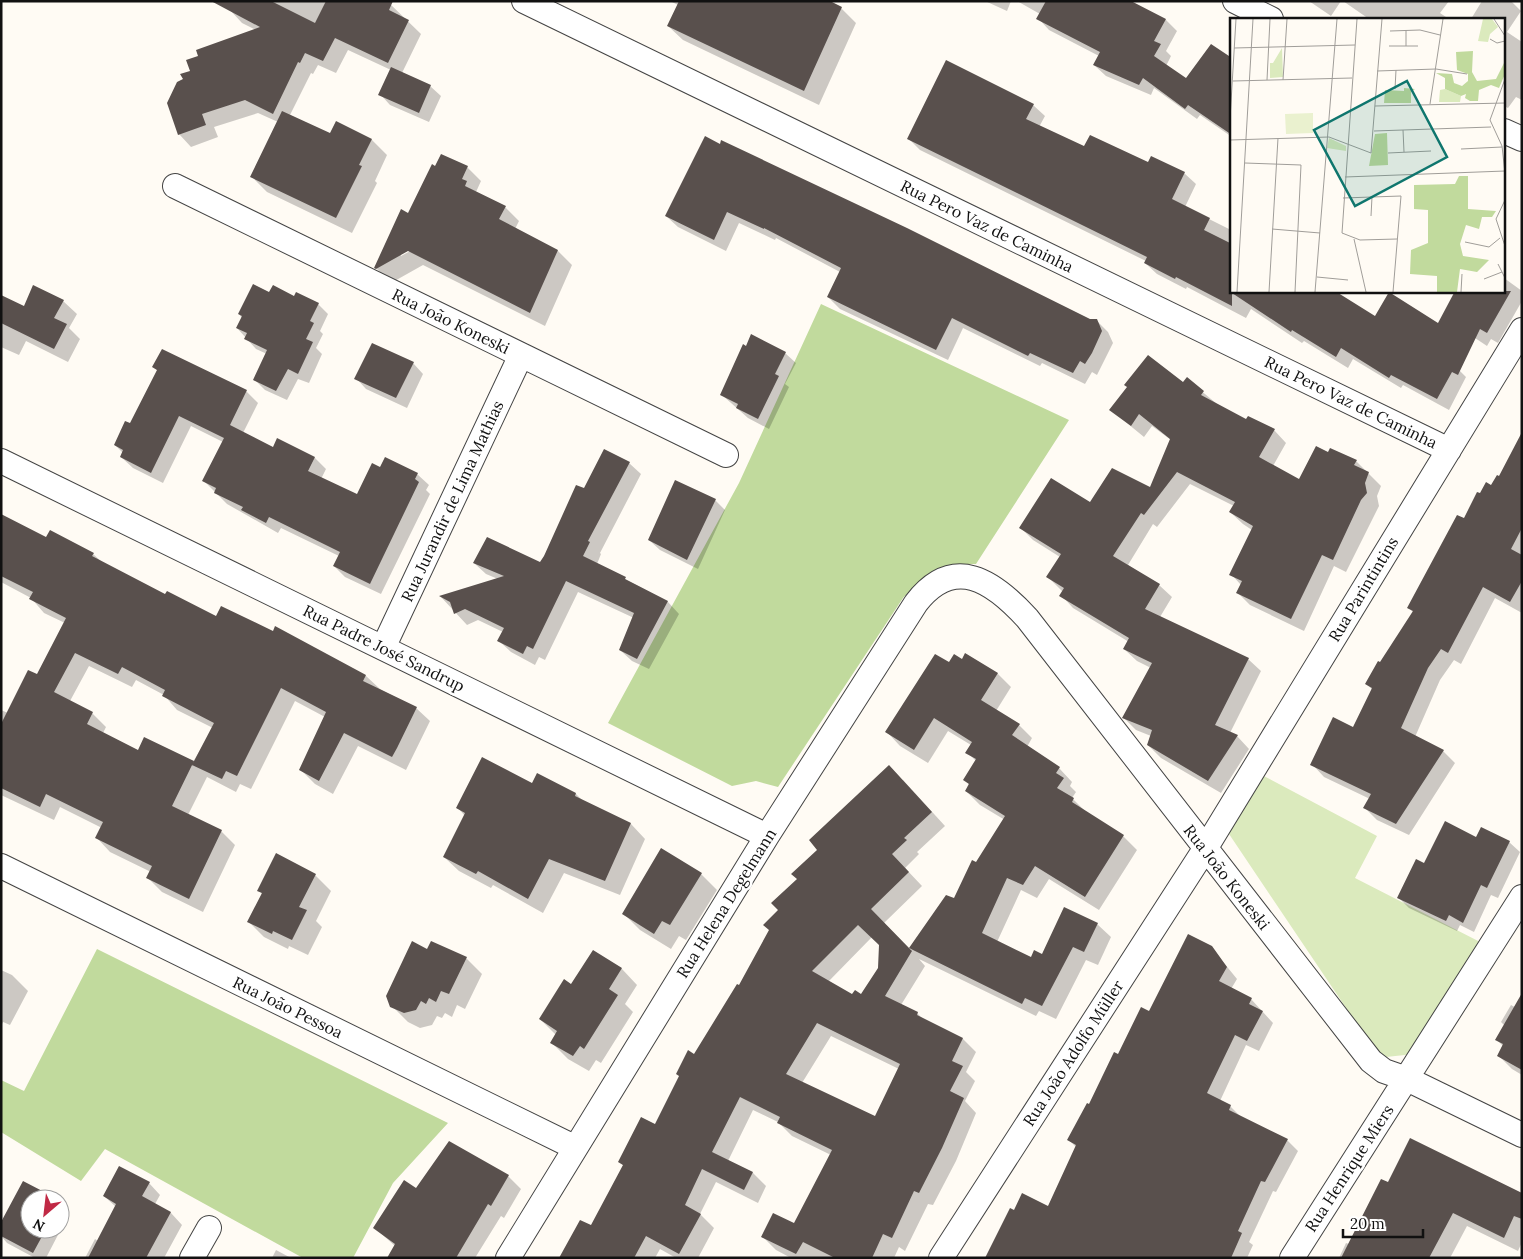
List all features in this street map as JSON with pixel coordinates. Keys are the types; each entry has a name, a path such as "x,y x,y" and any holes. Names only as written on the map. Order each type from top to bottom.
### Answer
{"street":[{"name":"Rua Pero Vaz de Caminha","path":"524,1 1448,450"},
{"path":"1239,2 1269,18"},
{"path":"1506,132 1522,139"},
{"name":"Rua João Koneski","path":"175,186 726,455"},
{"name":"Rua Parintintins","path":"1205,849 1522,330"},
{"name":"Rua Jurandir de Lima Mathias","path":"383,648 521,355"},
{"name":"Rua Padre José Sandrup","path":"1,461 767,836"},
{"name":"Rua Helena Degelmann","path":"508,1258 574,1147 767,836 916,603 928,589 939,581 953,576 966,577"},
{"name":"Rua João Koneski","path":"966,577 988,584 1008,598 1026,618 1371,1060 1384,1071 1407,1078 1522,1135"},
{"name":"Rua João Adolfo Müller","path":"941,1258 1205,849"},
{"name":"Rua João Pessoa","path":"1,866 574,1147"},
{"name":"Rua Henrique Miers","path":"1292,1258 1522,897"},
{"path":"192,1258 209,1228"}],"green space":[{"path":"821,304 1069,420 976,564 963,564 935,571 903,598 778,787 756,781 732,786 608,723 739,483"},
{"path":"1262,775 1377,836 1355,878 1484,944 1414,1054 1386,1057 1371,1045 1227,831"},
{"path":"97,949 448,1123 393,1183 353,1258 303,1258 105,1149 81,1181 1,1132 1,1080 24,1091"}],"building":[{"path":"211,1 271,1 315,23 326,1 393,1 389,10 409,20 388,63 335,38 323,61 305,53 300,63 298,62 273,114 245,100 202,114 206,125 178,135 167,103 177,82 183,79 180,74 190,71 186,60 198,56 196,50 260,27"},
{"path":"679,1 830,1 842,7 804,91 667,26"},
{"path":"1046,1 1131,1 1166,19 1154,41 1161,44 1154,56 1186,78 1211,44 1230,57 1230,134 1188,105 1185,109 1143,78 1139,85 1093,65 1100,52 1036,19"},
{"path":"946,60 1034,104 1026,119 1084,146 1090,135 1148,162 1151,156 1185,172 1172,199 1210,218 1204,230 1230,243 1230,292 1337,292 1375,316 1389,292 1438,323 1454,292 1511,291 1487,333 1480,329 1458,375 1452,372 1437,399 1391,375 1389,378 1341,348 1336,357 1292,330 1291,332 1232,293 1232,306 1176,277 1175,279 1144,263 1147,257 907,139"},
{"path":"391,67 431,85 419,113 378,95"},
{"path":"282,111 330,133 336,121 372,139 359,165 362,166 336,218 250,177"},
{"path":"705,136 720,144 721,140 907,228 1090,319 1097,319 1102,331 1092,353 1085,364 1080,361 1073,373 1030,353 1028,356 952,318 936,350 827,297 841,268 764,228 727,212 714,240 665,216"},
{"path":"441,154 468,166 462,179 467,181 465,186 506,206 499,219 558,250 530,313 408,251 376,269 374,268 401,209 408,213 432,164 435,166"},
{"path":"253,284 269,292 273,285 294,296 296,292 319,303 310,321 314,323 306,339 313,342 298,374 288,369 276,391 253,380 267,350 244,339 247,333 236,328 242,316 238,314"},
{"path":"33,285 64,300 54,318 67,324 54,349 1,323 1,295 24,306"},
{"path":"751,334 786,352 775,374 779,376 758,419 736,408 738,404 720,395 743,344 746,346"},
{"path":"372,343 414,362 396,398 354,379"},
{"path":"162,349 247,390 230,425 273,447 277,438 315,457 308,471 357,494 372,463 380,467 385,457 418,473 415,479 419,482 370,584 333,566 340,552 269,517 266,523 241,510 243,507 214,493 216,488 202,481 224,438 179,416 151,473 120,457 123,450 114,445 125,421 130,423 157,370 152,367"},
{"path":"1148,355 1183,382 1187,377 1204,391 1201,395 1246,419 1248,416 1275,429 1259,457 1299,479 1316,446 1328,452 1330,448 1357,460 1354,465 1369,472 1365,483 1367,493 1361,500 1333,560 1322,555 1291,619 1236,593 1242,581 1229,575 1253,526 1229,512 1235,502 1177,472 1144,515 1141,513 1113,556 1160,584 1145,609 1249,658 1215,725 1238,735 1208,781 1147,745 1152,730 1122,718 1152,663 1123,649 1129,638 1059,596 1064,588 1046,577 1061,554 1019,528 1051,478 1090,502 1112,468 1150,487 1170,439 1139,414 1131,426 1109,410 1127,387 1124,385"},
{"path":"1522,432 1522,528 1511,549 1522,555 1522,581 1510,602 1483,587 1448,653 1441,649 1428,668 1401,728 1444,750 1396,824 1363,808 1371,794 1310,765 1333,717 1353,727 1372,688 1365,684 1378,661 1380,662 1413,611 1407,608 1457,515 1464,518 1477,492 1480,493 1486,482 1491,485 1497,475 1499,476"},
{"path":"604,449 630,462 588,541 590,542 583,556 626,577 625,579 668,601 637,659 619,650 634,613 566,581 533,649 527,646 523,654 497,641 504,628 465,609 454,614 450,602 439,596 504,576 473,563 487,537 540,562 576,485 584,488"},
{"path":"675,480 716,499 687,560 648,540"},
{"path":"1,514 46,537 50,530 94,553 92,556 165,594 167,591 216,616 221,606 273,631 275,626 366,675 363,681 417,707 392,757 344,733 319,781 299,770 326,712 281,688 237,776 226,771 222,779 192,765 172,806 222,830 189,899 146,878 152,866 95,838 103,822 46,794 40,807 1,788 1,724 28,670 37,674 66,618 29,599 33,592 1,576","holes":["75,653 118,674 122,667 165,690 162,696 214,723 193,764 194,761 144,737 138,750 87,724 93,712 54,692"]},
{"path":"965,653 998,673 981,700 1020,724 1012,735 1060,767 1056,773 1064,778 1057,788 1074,798 1072,802 1124,835 1085,897 1035,866 1023,885 1007,878 982,933 1031,957 1034,950 1042,954 1064,907 1098,923 1084,952 1073,947 1042,1006 1025,998 1022,1004 909,948 946,895 954,898 972,860 976,862 1005,816 965,791 969,784 963,780 976,759 965,753 972,742 934,718 914,750 885,732 935,654 949,662 954,654 962,659"},
{"path":"482,757 532,783 537,773 576,793 575,796 631,823 605,881 549,859 528,899 478,871 476,874 443,857 465,813 456,808"},
{"path":"889,765 932,812 904,838 907,840 892,854 909,872 871,909 912,951 885,996 918,1012 917,1015 963,1038 952,1061 963,1066 950,1091 964,1098 942,1148 919,1193 914,1191 892,1238 883,1234 872,1258 835,1258 803,1242 796,1254 761,1237 773,1213 794,1223 832,1150 777,1123 780,1117 740,1097 712,1152 753,1172 744,1190 702,1169 685,1205 701,1214 679,1254 646,1236 634,1258 559,1258 580,1220 591,1225 623,1165 618,1162 641,1117 655,1124 679,1076 676,1074 688,1050 694,1054 737,984 739,985 769,930 763,925 778,910 771,903 797,879 791,874 817,850 809,840","holes":["858,925 879,945 878,968 861,994 855,990 852,994 812,971","817,1023 900,1064 875,1116 786,1074"]},
{"path":"1445,821 1476,837 1481,827 1510,841 1487,888 1481,885 1463,923 1449,915 1446,921 1397,898 1416,859 1424,863"},
{"path":"661,848 702,873 670,925 662,921 654,934 622,914"},
{"path":"276,853 316,874 299,907 307,910 292,940 273,931 272,934 247,922 262,893 257,891"},
{"path":"1188,934 1212,946 1227,967 1219,981 1252,998 1249,1004 1263,1011 1247,1041 1235,1035 1207,1093 1231,1105 1229,1110 1288,1139 1265,1182 1261,1181 1238,1231 1242,1233 1231,1258 985,1258 1010,1208 1014,1210 1022,1193 1048,1206 1076,1145 1067,1140 1087,1103 1089,1104 1114,1052 1118,1054 1141,1007 1149,1011"},
{"path":"412,941 427,949 431,941 467,957 449,994 441,991 436,1002 429,998 426,1004 421,1001 416,1010 404,1013 390,1007 386,996"},
{"path":"593,950 622,968 609,989 618,995 584,1049 580,1046 573,1056 550,1043 557,1031 539,1019 564,979 571,984"},
{"path":"1522,993 1522,1070 1497,1056 1503,1044 1495,1040"},
{"path":"1410,1138 1522,1193 1522,1219 1514,1216 1504,1238 1453,1213 1429,1258 1341,1258 1381,1179 1388,1182"},
{"path":"449,1141 509,1175 491,1206 488,1204 456,1258 387,1258 395,1244 373,1228 404,1180 416,1188"},
{"path":"119,1166 150,1182 142,1196 171,1212 146,1258 88,1258 116,1204 103,1196"},
{"path":"23,1181 38,1189 20,1189 20,1239 41,1239 33,1253 1,1236 1,1222"}]}
